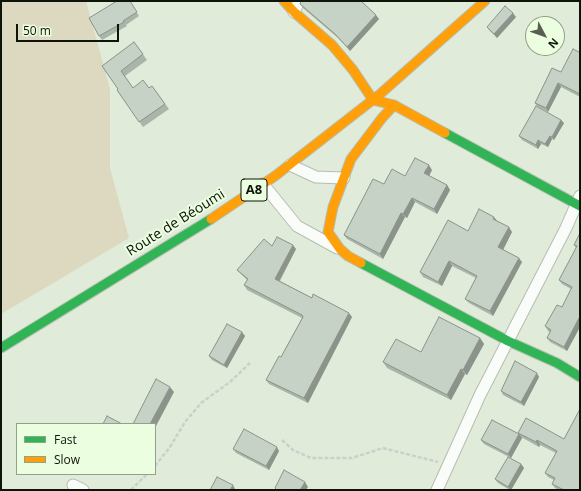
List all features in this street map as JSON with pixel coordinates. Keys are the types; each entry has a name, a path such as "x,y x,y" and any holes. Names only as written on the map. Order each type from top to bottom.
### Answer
{"street":[{"path":"284,1 294,12 332,45 353,70 373,100 394,105 579,202 480,395 437,490"},
{"path":"294,12 298,1"},
{"name":"Route de Béoumi","path":"1,348 193,231 263,184 373,100 485,1"},
{"path":"340,249 328,232 333,208 351,159 382,118 394,105"},
{"path":"290,164 316,177 344,178"},
{"path":"263,184 297,226 340,249 348,256 377,272 508,341 557,363 580,377"}],"path":[{"path":"156,465 170,447 185,422 201,403 230,382 250,363"},
{"path":"282,440 293,450 311,458 352,458 383,448 448,465"},
{"path":"131,490 146,475"}],"shaded area":[{"path":"1,1 86,1 110,89 110,168 129,238 1,314"}],"building":[{"path":"117,1 130,1 137,12 123,21 124,22 99,36 89,18"},
{"path":"301,1 361,1 376,15 347,47 335,34 300,4"},
{"path":"505,6 513,13 494,34 487,27"},
{"path":"134,42 143,54 121,71 133,88 143,80 149,88 152,86 165,104 139,122 102,66"},
{"path":"573,49 579,52 580,50 580,94 558,83 546,108 535,103 552,68 561,72"},
{"path":"536,106 561,120 552,137 550,136 545,144 538,140 536,145 519,136"},
{"path":"415,158 429,165 424,173 447,185 434,209 412,198 403,214 401,213 380,254 344,235 373,179 384,184 392,169 405,176"},
{"path":"479,209 494,217 493,219 509,227 498,247 519,258 490,311 465,299 477,276 449,261 438,282 420,272 448,220 468,231"},
{"path":"580,233 580,319 579,318 564,347 547,338 551,330 545,326 557,305 562,307 572,287 559,280 577,246 574,245"},
{"path":"277,237 293,245 275,279 312,298 313,294 349,313 304,398 266,380 279,356 281,357 303,317 302,315 244,285 248,279 237,270 264,239 272,246"},
{"path":"439,317 480,338 463,370 461,369 447,395 383,362 396,339 421,352"},
{"path":"227,324 242,332 224,365 209,356"},
{"path":"515,361 537,373 521,402 501,391"},
{"path":"156,379 170,387 151,423 134,423"},
{"path":"580,409 580,490 564,490 552,484 555,478 545,473 557,451 537,440 536,442 518,433 526,418 564,439"},
{"path":"107,416 120,423 104,423"},
{"path":"492,420 519,434 508,454 481,440"},
{"path":"244,429 277,447 266,466 233,449"},
{"path":"508,457 521,464 508,487 495,479"},
{"path":"284,470 305,482 300,490 276,490 275,488"},
{"path":"217,477 233,485 230,490 210,490"}],"traffic: fast":[{"path":"445,133 580,206"},
{"path":"1,348 211,219"},
{"path":"361,263 508,341 557,363 580,377"}],"traffic: slow":[{"path":"284,1 294,12 332,45 353,70 373,100 394,105 445,133"},
{"path":"211,219 275,176 379,95 485,1"},
{"path":"361,263 348,256 340,249 328,232 333,207 351,159 382,118 394,105"}]}
